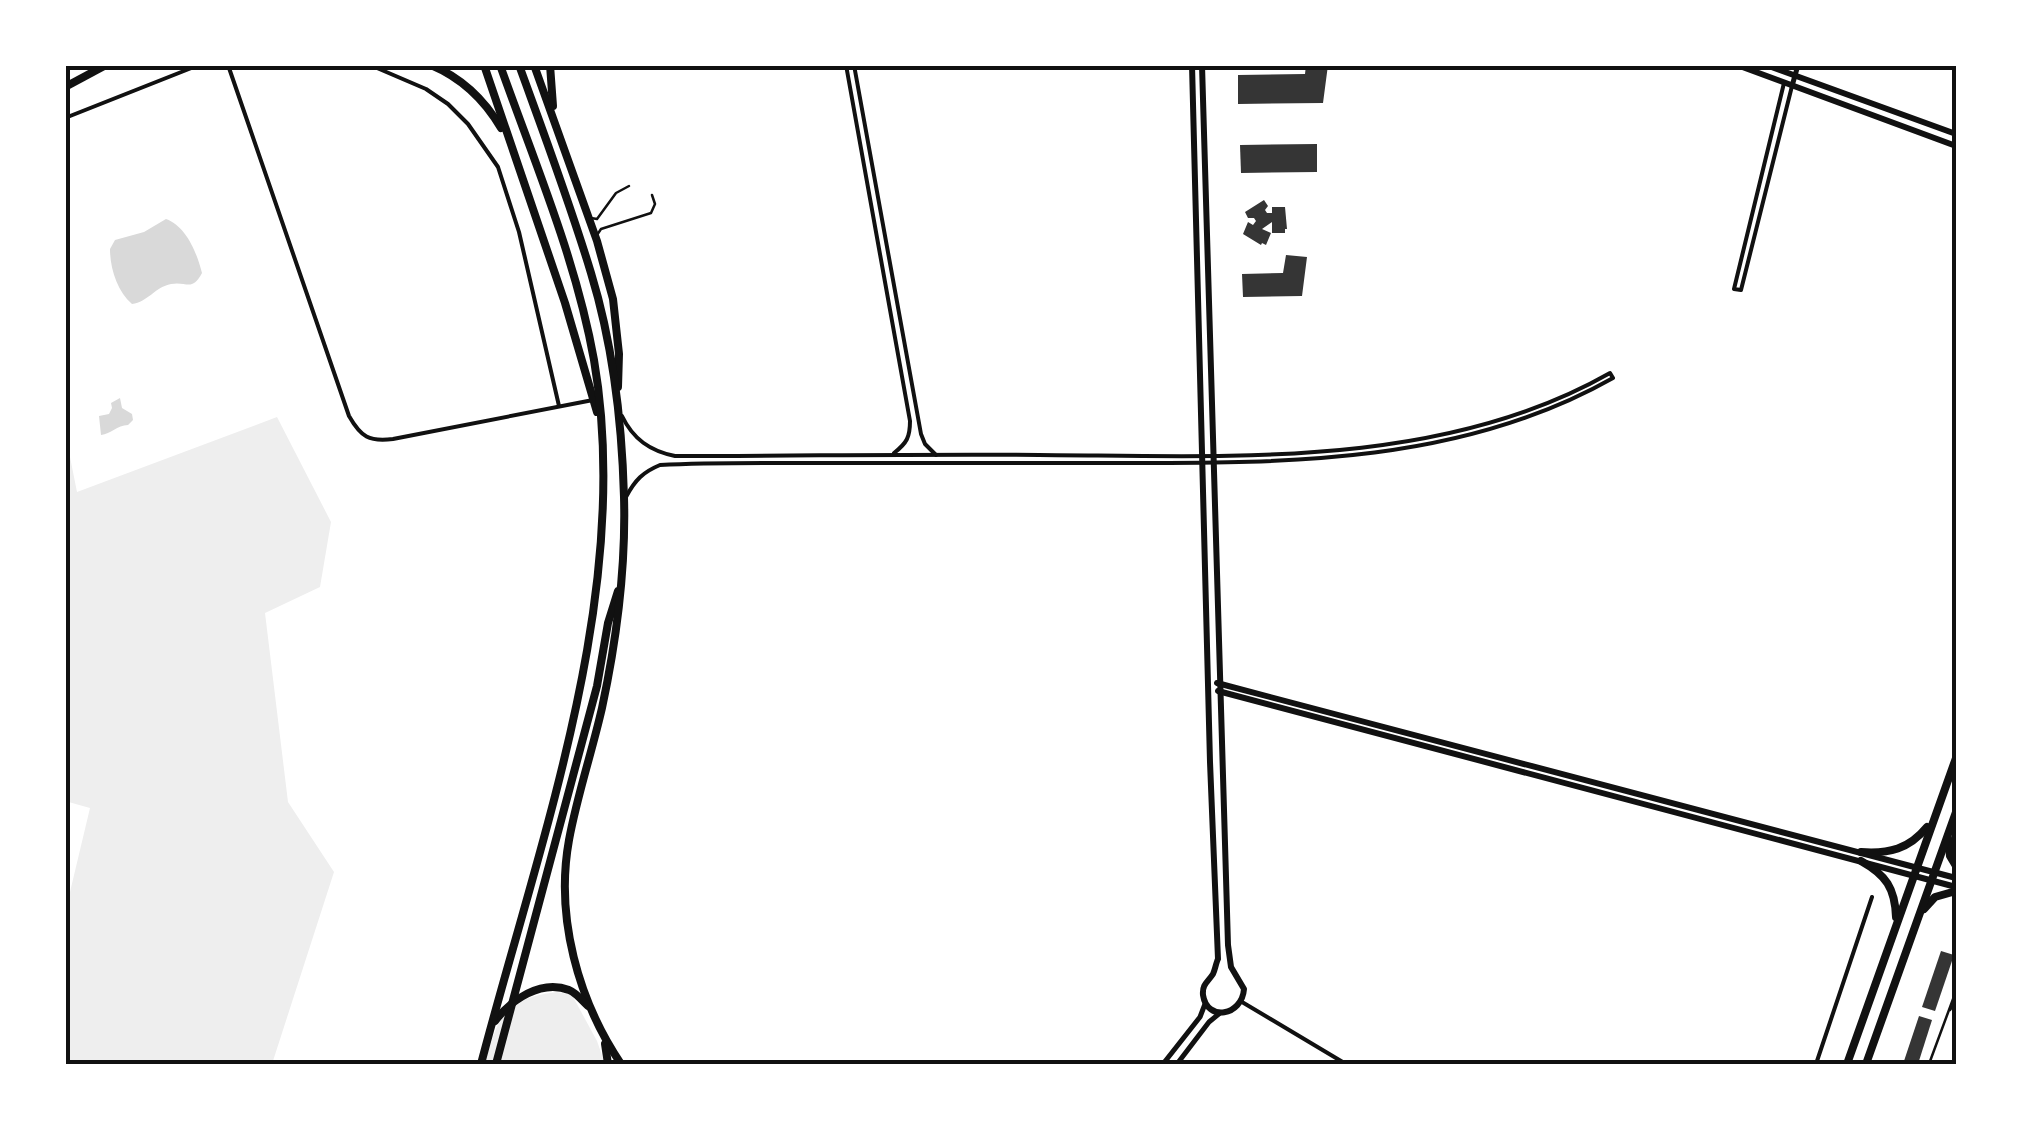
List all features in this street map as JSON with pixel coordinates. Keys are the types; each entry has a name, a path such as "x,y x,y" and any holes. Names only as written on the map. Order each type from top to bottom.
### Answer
{"main road":[{"path":"65,87 106,65"},
{"path":"432,65 467,85 492,113 510,144"},
{"path":"484,65 601,426"},
{"path":"482,1064 558,778 587,650 599,560 602,496 601,426 594,361 574,280 500,65"},
{"path":"519,65 592,276 618,407 624,500 618,624 602,709 568,842 566,900 573,956 592,1009 621,1064"},
{"path":"534,65 614,299 618,407"},
{"path":"550,65 555,126"},
{"path":"1192,65 1212,859 1218,958 1204,985 1205,1001 1222,1012 1232,1011 1242,1002 1244,989 1231,967 1228,944 1202,65"},
{"path":"1737,65 1956,146"},
{"path":"1766,65 1956,134"},
{"path":"496,1064 621,582"},
{"path":"1209,685 1932,876 1956,878"},
{"path":"1847,1064 1956,758"},
{"path":"1866,1064 1956,812"},
{"path":"1861,857 1895,851 1912,842 1933,819"},
{"path":"1948,832 1950,856 1956,866"},
{"path":"1861,857 1887,880 1896,907 1896,926"},
{"path":"1932,876 1956,889"},
{"path":"1915,926 1935,896 1956,889"},
{"path":"1212,974 1226,972 1238,977"},
{"path":"492,1025 505,1007 544,988 570,990 592,1009"},
{"path":"601,1027 608,1064"}],"street":[{"path":"174,65 174,75"},
{"path":"65,118 199,65"},
{"path":"228,65 356,430 368,438 393,440 593,400"},
{"path":"370,65 426,89 448,104 468,124 498,167 519,232 560,406"},
{"path":"846,65 910,421 910,437 892,455"},
{"path":"854,65 920,434 936,455"},
{"path":"1788,84 1734,289 1741,290 1788,84 1790,71 1798,65"},
{"path":"624,500 643,472 660,464 1336,458 1428,444 1524,420 1561,406 1613,378 1610,374 1522,414 1391,444 1213,459"},
{"path":"618,407 643,445 675,456 1202,459"},
{"path":"1816,1064 1872,897"},
{"path":"1163,1064 1200,1016 1205,1001"},
{"path":"1242,1002 1346,1064"},
{"path":"1177,1064 1209,1022 1222,1012"}],"lane":[{"path":"587,214 596,219 616,193 628,186"},
{"path":"596,242 600,230 650,213 655,204 652,194"},
{"path":"1929,1064 1956,991"},
{"path":"1947,1016 1956,1002"}],"shaded area":[{"path":"166,219 185,234 202,273 192,284 165,286 132,304 115,279 110,249 115,240 144,232"},
{"path":"120,398 122,408 132,414 133,420 101,435 99,416 109,414 111,403"},
{"path":"277,417 331,522 320,587 265,613 288,802 334,872 272,1064 70,1064 65,1062 65,913 90,808 65,801 65,432 77,492"},
{"path":"557,992 572,995 605,1064 485,1064 494,1034 506,1013 526,999"}],"building":[{"path":"1306,65 1328,65 1323,103 1238,104 1238,75 1305,74"},
{"path":"1317,144 1317,172 1241,173 1240,145"},
{"path":"1264,200 1267,213 1272,213 1272,207 1285,207 1287,229 1285,233 1272,233 1272,222 1262,229 1271,233 1266,245 1261,245 1243,234 1248,222 1253,225 1256,221 1245,212"},
{"path":"1286,255 1307,257 1302,296 1243,297 1242,274 1283,273"},
{"path":"1941,951 1954,955 1935,1011 1922,1007"},
{"path":"1919,1016 1932,1020 1918,1064 1903,1064"}]}
